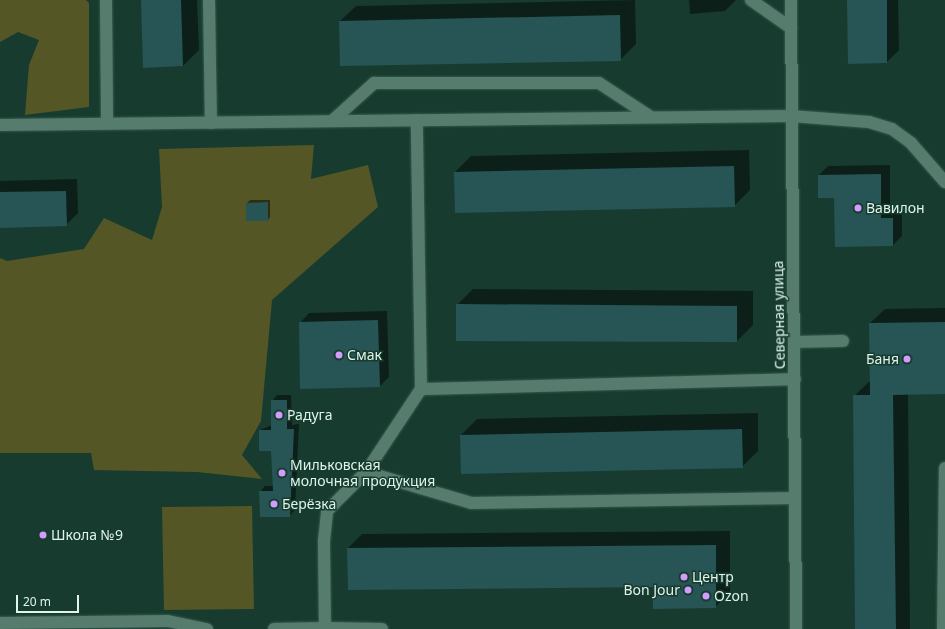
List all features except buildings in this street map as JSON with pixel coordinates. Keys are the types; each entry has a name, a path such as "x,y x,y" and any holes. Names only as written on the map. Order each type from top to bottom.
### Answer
{"street":[{"path":"106,0 107,122"},
{"path":"209,0 211,123"},
{"path":"750,0 791,28"},
{"name":"Северная улица","path":"791,0 796,629"},
{"path":"332,121 374,83 599,83 651,118"},
{"path":"0,125 107,122 211,123 791,116 869,122 892,129 911,143 945,182"},
{"path":"325,628 327,511 366,472 421,389 417,120"},
{"path":"794,342 843,341"},
{"path":"421,389 795,379"},
{"path":"943,629 945,468"},
{"path":"366,472 471,503 795,498"},
{"path":"0,623 168,621 207,629"},
{"path":"274,629 382,629"}],"green space":[{"path":"0,0 86,0 89,3 89,107 25,115 29,65 39,40 18,32 0,42"},
{"path":"314,145 311,179 368,165 378,207 272,300 261,421 242,455 262,479 197,472 94,470 91,453 0,453 0,258 7,261 84,249 104,218 152,240 162,207 159,149"},
{"path":"252,506 254,609 164,610 162,507"}],"place":[{"name":"Вавилон","path":"858,208"},
{"name":"Смак","path":"339,355"},
{"name":"Баня","path":"907,359"},
{"name":"Радуга","path":"279,415"},
{"name":"Мильковская молочная продукция","path":"282,473"},
{"name":"Берёзка","path":"274,504"},
{"name":"Школа №9","path":"43,535"},
{"name":"Центр","path":"684,577"},
{"name":"Bon Jour","path":"688,590"},
{"name":"Ozon","path":"706,596"}]}
